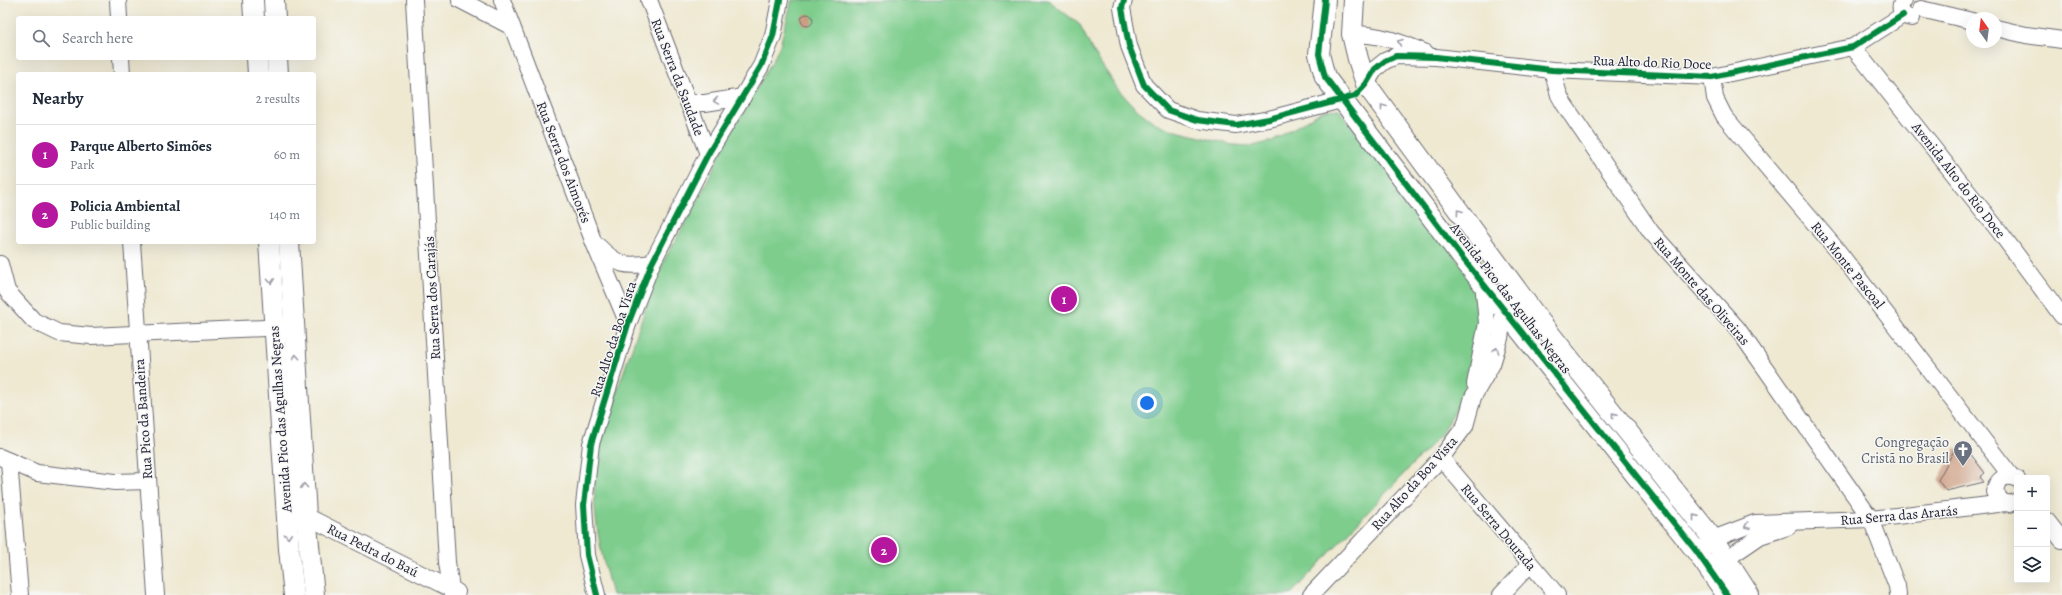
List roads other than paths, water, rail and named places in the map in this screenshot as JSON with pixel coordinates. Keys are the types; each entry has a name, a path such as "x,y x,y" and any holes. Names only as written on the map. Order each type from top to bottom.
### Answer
{"street":[{"path":"118,0 119,16"},
{"path":"253,0 254,16"},
{"path":"274,0 275,16"},
{"name":"Rua Serra dos Carajás","path":"414,0 446,546 454,593"},
{"path":"460,0 512,27"},
{"name":"Rua Serra dos Aimorés","path":"502,0 594,242 628,324"},
{"name":"Rua Serra da Saudade","path":"649,0 708,154"},
{"name":"Rua Alto da Boa Vista","path":"597,595 587,556 584,505 591,444 628,324 652,263 708,154 761,66 769,49 780,0"},
{"path":"1124,0 1122,8 1129,46 1144,85 1168,110 1197,120 1236,125 1269,120 1355,96 1366,84 1375,69 1385,61 1396,56 1436,57"},
{"name":"Avenida Pico das Agulhas Negras","path":"1325,0 1319,54 1325,77 1341,100 1504,310 1698,552 1727,595"},
{"name":"Avenida Pico das Agulhas Negras","path":"1354,0 1352,34 1358,60 1366,84 1514,288 1713,539 1749,595"},
{"path":"1904,7 1909,18 1916,17 1919,4 1966,20"},
{"name":"Rua Alto do Rio Doce","path":"1436,57 1552,70 1712,77 1853,47 1904,7"},
{"path":"2002,29 2026,35 2062,40"},
{"path":"1321,37 1334,31 1352,34 1370,34 1393,39 1436,57"},
{"name":"Avenida Alto do Rio Doce","path":"1853,47 1999,231 2062,316"},
{"path":"121,60 122,72"},
{"path":"257,60 258,72"},
{"path":"277,60 278,72"},
{"name":"Rua Monte das Oliveiras","path":"1552,70 1559,95 1564,104 1651,232 1737,328 1871,519 1897,586 1898,595"},
{"name":"Rua Monte Pascoal","path":"1712,77 1716,98 1724,116 1837,250 1992,451 2005,481 1999,499 2011,502"},
{"path":"688,103 705,103 743,97"},
{"path":"594,242 617,263 633,266 652,263"},
{"name":"Rua Pico da Bandeira","path":"132,244 147,481 156,595"},
{"name":"Avenida Pico das Agulhas Negras","path":"269,244 288,541 294,595"},
{"name":"Avenida Pico das Agulhas Negras","path":"288,244 306,516 314,595"},
{"path":"0,264 7,291 34,321 59,333 91,336 294,327"},
{"path":"1473,397 1487,323 1483,282"},
{"name":"Rua Alto da Boa Vista","path":"1311,595 1441,458 1465,426 1473,397 1492,364 1500,338 1504,310 1514,288"},
{"name":"Rua Serra Dourada","path":"1441,458 1557,595"},
{"path":"20,595 4,459 37,473 115,482 147,481"},
{"name":"Rua Serra das Ararás","path":"1970,508 2005,481"},
{"name":"Rua Serra das Ararás","path":"1713,539 1755,523 1871,519 2011,502"},
{"name":"Rua Pedra do Baú","path":"306,516 454,593"},
{"name":"Rua Serra das Ararás","path":"1710,570 1760,536 1784,528 1827,521"},
{"path":"2050,525 2062,540"},
{"path":"1698,552 1713,539"},
{"path":"1501,595 1530,564"}],"place":[{"name":"Parque Alberto Simões","path":"1064,299"},
{"name":"Congregação Cristã no Brasil","path":"1963,467"},
{"name":"Policia Ambiental","path":"884,550"}]}
